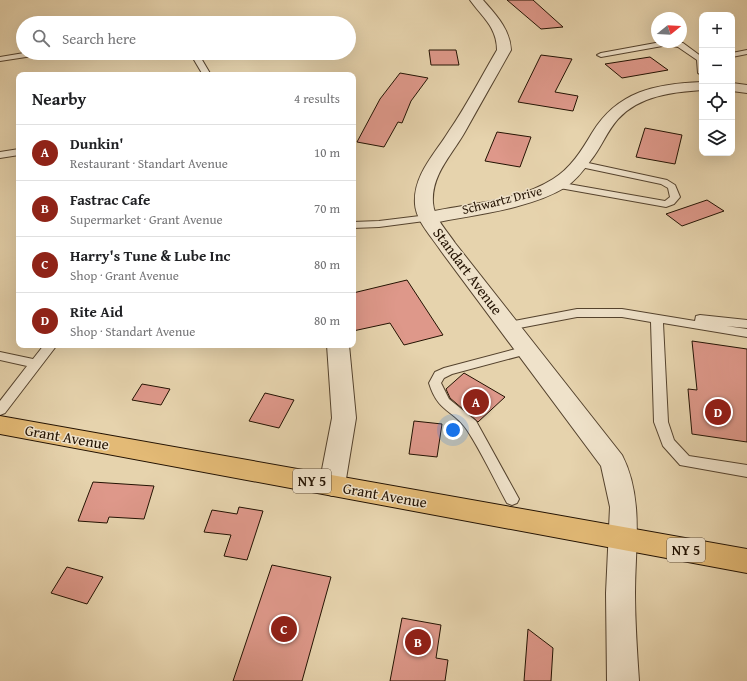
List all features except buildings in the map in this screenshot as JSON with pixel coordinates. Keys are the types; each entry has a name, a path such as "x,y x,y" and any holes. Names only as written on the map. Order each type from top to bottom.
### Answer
{"highway":[{"name":"Grant Avenue","path":"0,425 747,561"}],"street":[{"name":"Standart Avenue","path":"476,0 499,26 505,43 504,50 456,132 435,163 427,180 424,205 428,218 448,247 612,462 623,496 624,538 621,579 623,681"},
{"name":"Schwartz Drive","path":"428,218 512,200 556,185 566,178 579,164 612,117 629,103 647,95 664,90 699,86"},
{"path":"735,87 747,89"},
{"path":"332,485 344,418 338,348"}],"lane":[{"path":"601,54 668,43 680,45 699,58"},
{"path":"735,54 747,52"},
{"path":"0,59 16,57"},
{"path":"198,60 205,72"},
{"path":"0,155 16,152"},
{"path":"556,185 666,204 671,202 675,197 672,187 664,182 579,164"},
{"path":"356,225 379,224 428,218"},
{"path":"509,326 577,313 622,313 747,333"},
{"path":"657,319 715,320 747,324"},
{"path":"657,319 661,422 668,442 685,460 747,471"},
{"path":"680,319 747,328"},
{"path":"0,410 49,348"},
{"path":"512,499 471,425 462,416 442,402 435,383 439,375 448,371 527,350"},
{"path":"0,356 36,364"}],"place":[{"name":"Dunkin'","path":"476,402"},
{"name":"Rite Aid","path":"718,412"},
{"name":"Harry's Tune & Lube Inc","path":"284,629"},
{"name":"Fastrac Cafe","path":"418,642"}]}
